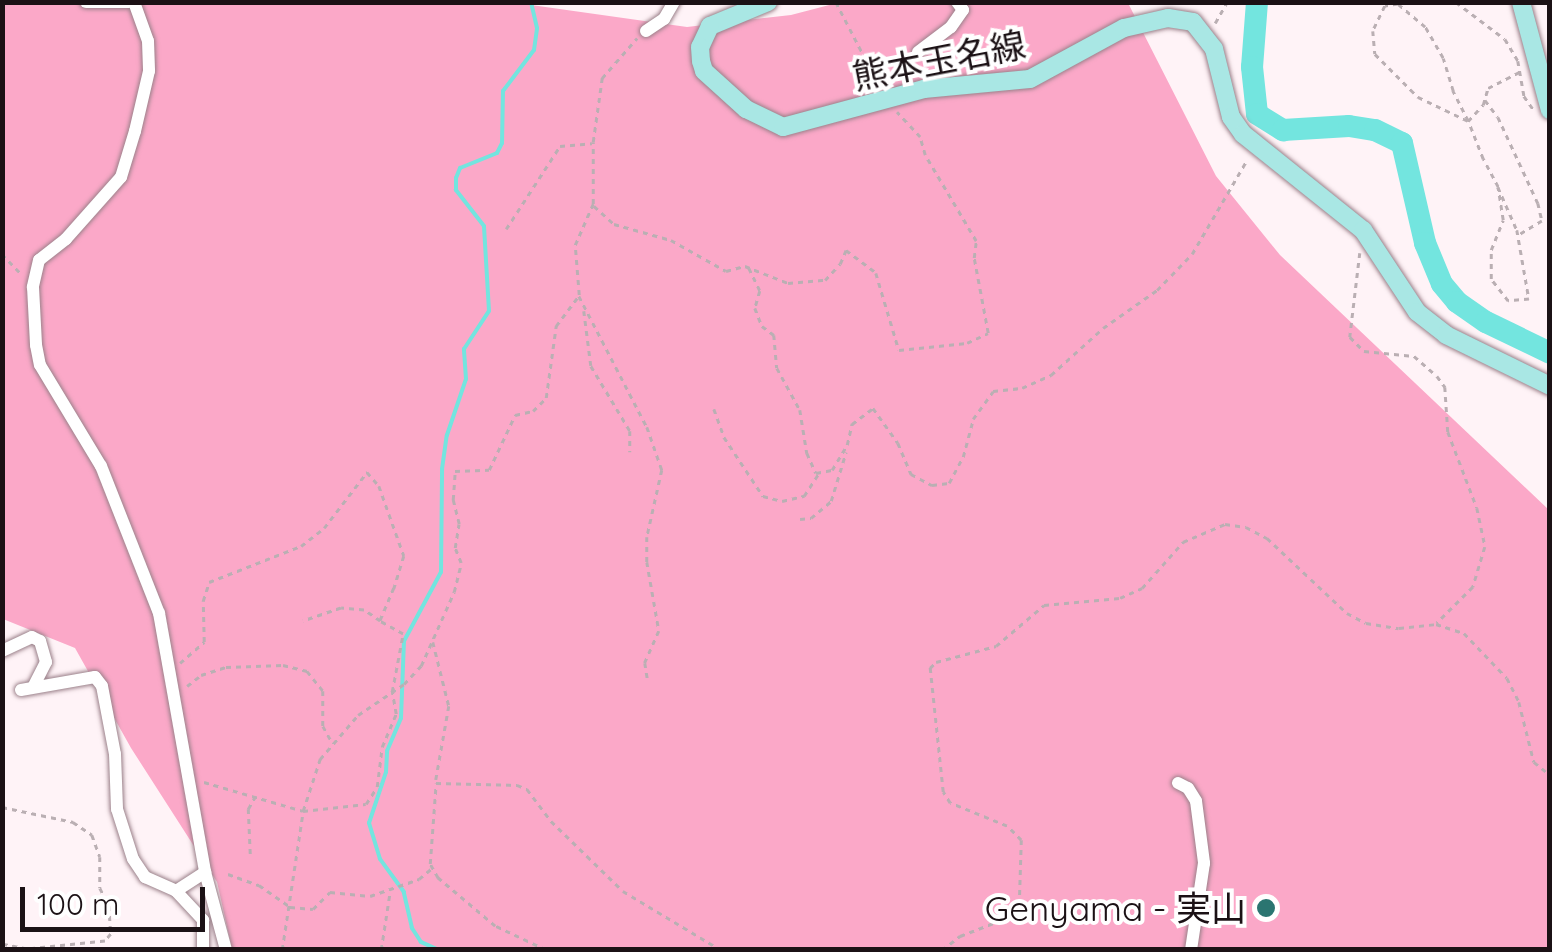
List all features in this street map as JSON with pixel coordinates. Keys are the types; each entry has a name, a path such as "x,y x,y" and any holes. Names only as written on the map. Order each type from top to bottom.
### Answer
{"main road":[{"name":"熊本玉名線","path":"768,2 710,26 700,47 704,71 746,108 783,127 884,97 1030,79 1124,28 1168,18 1193,22 1205,34"},
{"path":"1520,2 1542,110"},
{"path":"1205,34 1214,49 1231,118 1254,145 1363,230 1417,312 1446,335 1550,386"}],"street":[{"path":"86,2 132,2 148,41 149,71 120,177 66,238 39,260 33,287 40,365 108,480 159,612 205,872 226,950"},
{"path":"646,31 664,19 674,2"},
{"path":"918,52 951,26 964,10 957,2"},
{"path":"2,651 32,638 40,641 46,662 28,688 94,677 102,686 115,754 118,809 133,859 146,877 176,891 203,920 203,950"},
{"path":"1178,783 1188,788 1196,801 1204,863 1191,950"},
{"path":"176,891 205,872"}],"path":[{"path":"592,204 614,224 671,240 726,270 749,268 802,286 825,280 840,264 846,250 876,273 900,350 967,342 988,332 974,258 976,241 924,155 920,137 884,97 862,45 836,2"},
{"path":"1205,34 1221,17 1226,2"},
{"path":"1456,2 1505,39 1520,72 1524,96 1542,110"},
{"path":"1468,121 1418,97 1375,54 1373,31 1385,6 1398,4 1426,27 1498,188 1518,235 1529,299 1508,301 1491,279 1491,250 1502,220 1498,188"},
{"path":"646,31 602,78 593,142 592,204 575,245 579,295 584,309 647,427 662,470 648,537 647,562 660,631 645,663 648,682"},
{"path":"1468,121 1488,88 1520,72"},
{"path":"1484,100 1498,117 1538,204 1542,221 1518,235"},
{"path":"506,229 560,146 593,142"},
{"path":"800,519 811,518 831,501 852,424 873,408 898,444 911,474 932,485 949,483 963,457 973,420 993,391 1022,388 1051,376 1103,328 1157,290 1192,254 1254,145"},
{"path":"1363,230 1350,337 1364,351 1414,356 1445,388 1448,432 1477,508 1485,547 1473,587 1436,624"},
{"path":"2,254 33,287"},
{"path":"749,268 760,291 755,308 762,326 774,334 777,368 800,410 807,453 820,472"},
{"path":"282,950 303,812 320,759 358,715 404,684 422,666 461,563 455,548 459,524 453,500 455,471 489,470 514,415 541,406 552,376 556,326 579,295"},
{"path":"584,309 591,366 630,431 630,452"},
{"path":"714,409 724,436 762,496 782,500 804,496 820,472 832,470 847,446"},
{"path":"170,669 204,642 203,602 209,582 300,546 324,528 367,472 379,486 404,556 380,621"},
{"path":"942,950 960,936 1009,917 1022,893 1016,832 967,813 950,803 943,792 929,676 936,662 996,646 1044,605 1131,593 1142,588 1184,542 1225,524 1246,527 1266,538 1347,613 1366,623 1398,628 1436,624 1464,633 1507,678 1519,702 1534,762 1550,774"},
{"path":"188,784 205,782 303,812 366,804 377,787 382,747 396,714 395,690 403,634 364,610 341,608 303,621"},
{"path":"432,640 448,706 436,783 432,868"},
{"path":"182,690 202,675 226,666 283,665 307,671 323,691 323,726 332,742"},
{"path":"436,783 517,784 527,789 551,822 609,880 721,950"},
{"path":"250,854 248,809 256,796"},
{"path":"2,807 73,822 92,834 100,856 100,888 111,924 105,941 28,949 2,944"},
{"path":"228,874 258,885 290,907 315,909 330,892 370,896 405,885 432,868"},
{"path":"432,868 495,926 546,950"},
{"path":"381,950 390,890"}],"shaded area":[{"path":"510,2 687,27 791,15 837,3 1128,3 1216,176 1280,255 1549,510 1549,949 232,949 217,882 131,748 75,648 3,619 2,3"}],"waterway":[{"path":"439,950 421,942 412,928 404,892 380,859 369,823 386,772 387,751 401,718 404,641 441,572 442,469 447,435 466,379 464,349 489,311 484,226 456,190 456,178 460,168 497,153 502,143 503,91 534,50 537,28 531,2"},
{"path":"1257,2 1252,67 1257,114 1283,130 1349,126 1375,130 1402,143 1425,243 1442,284 1457,302 1486,322 1550,353"}],"place":[{"name":"Genyama - 実山","path":"1266,908"}]}
